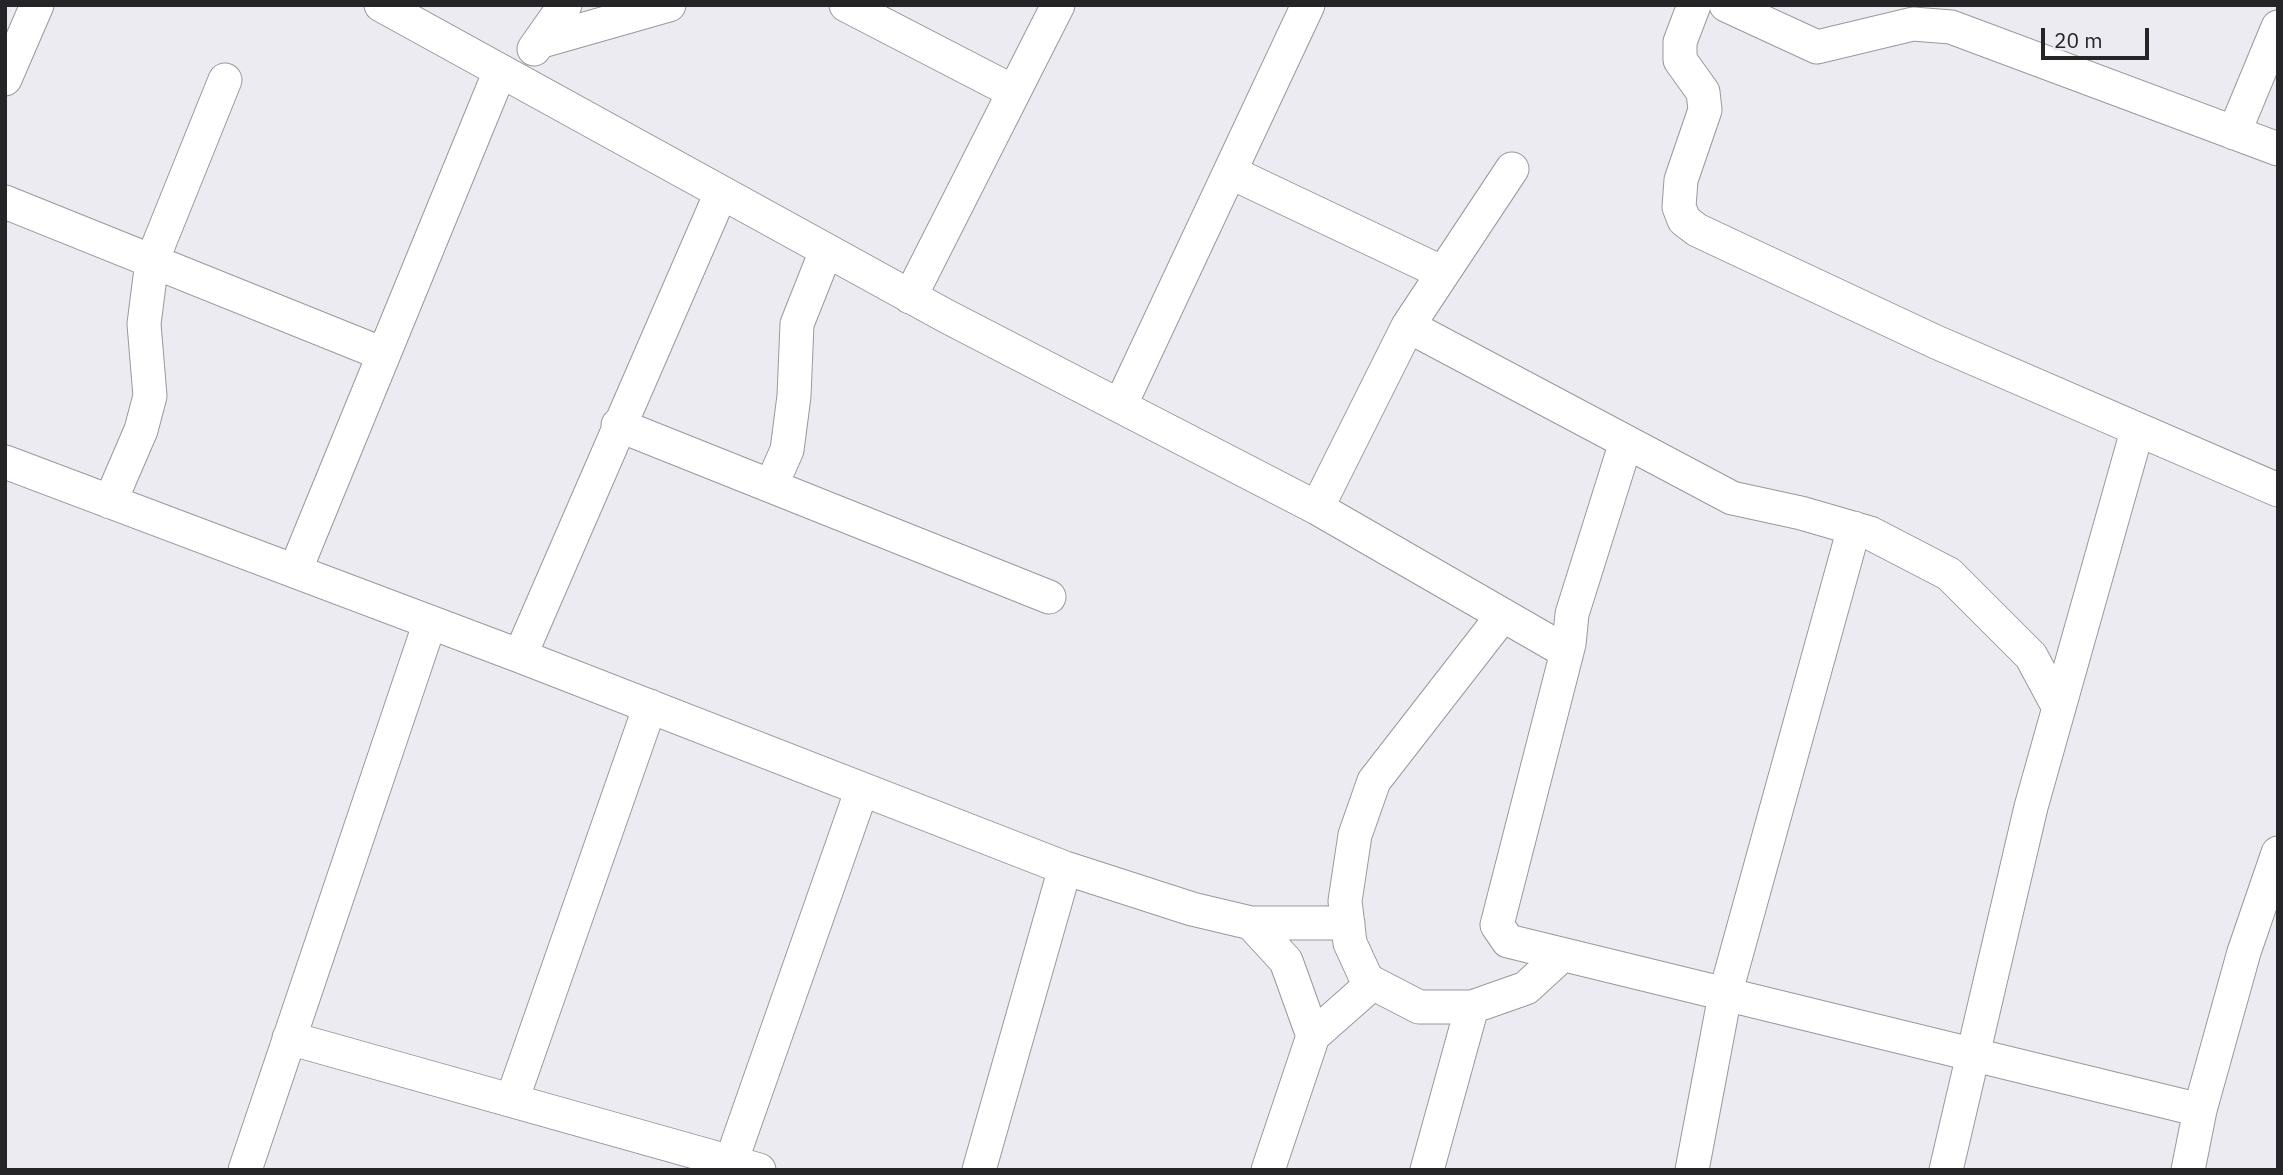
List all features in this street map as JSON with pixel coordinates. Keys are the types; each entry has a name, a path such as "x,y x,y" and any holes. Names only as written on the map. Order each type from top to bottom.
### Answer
{"street":[{"path":"5,79 37,5"},
{"path":"381,5 910,297 1317,508 1567,652"},
{"path":"295,571 383,354 506,75 539,42 565,5"},
{"path":"539,42 669,5"},
{"path":"846,5 1014,92"},
{"path":"910,297 1058,5"},
{"path":"1120,406 1308,5"},
{"path":"1694,5 1680,42 1680,60 1703,92 1706,110 1681,180 1679,207 1684,220 1697,230 1911,330 2137,431 2278,490"},
{"path":"1726,5 1817,47 1913,24 1951,27 2278,149"},
{"path":"2234,133 2278,27"},
{"path":"110,502 141,430 150,396 144,324 152,261 225,80"},
{"path":"1317,508 1408,326 1512,169"},
{"path":"1230,172 1443,274"},
{"path":"520,656 721,193"},
{"path":"5,202 383,354"},
{"path":"771,486 787,450 794,396 797,324 826,251"},
{"path":"1408,326 1732,498 1870,533 1949,574 2031,656 2059,708"},
{"path":"618,425 1049,597"},
{"path":"1946,1170 2031,807 2137,431"},
{"path":"1626,442 1572,614 1567,652 1497,925 1508,941 2200,1110"},
{"path":"5,462 520,656 1065,868 1192,909 1251,923 1348,923"},
{"path":"1692,1170 1724,995 1854,528"},
{"path":"1503,615 1374,781 1355,835 1345,901 1350,943 1367,980 1419,1007 1472,1007 1527,988 1562,955"},
{"path":"245,1170 430,622"},
{"path":"512,1100 650,706"},
{"path":"289,1038 745,1166 862,789"},
{"path":"2188,1170 2200,1110 2244,952 2278,853"},
{"path":"979,1170 1065,868"},
{"path":"1251,923 1286,961 1314,1036"},
{"path":"1268,1170 1314,1036 1373,983"},
{"path":"1427,1170 1472,1007"}]}
